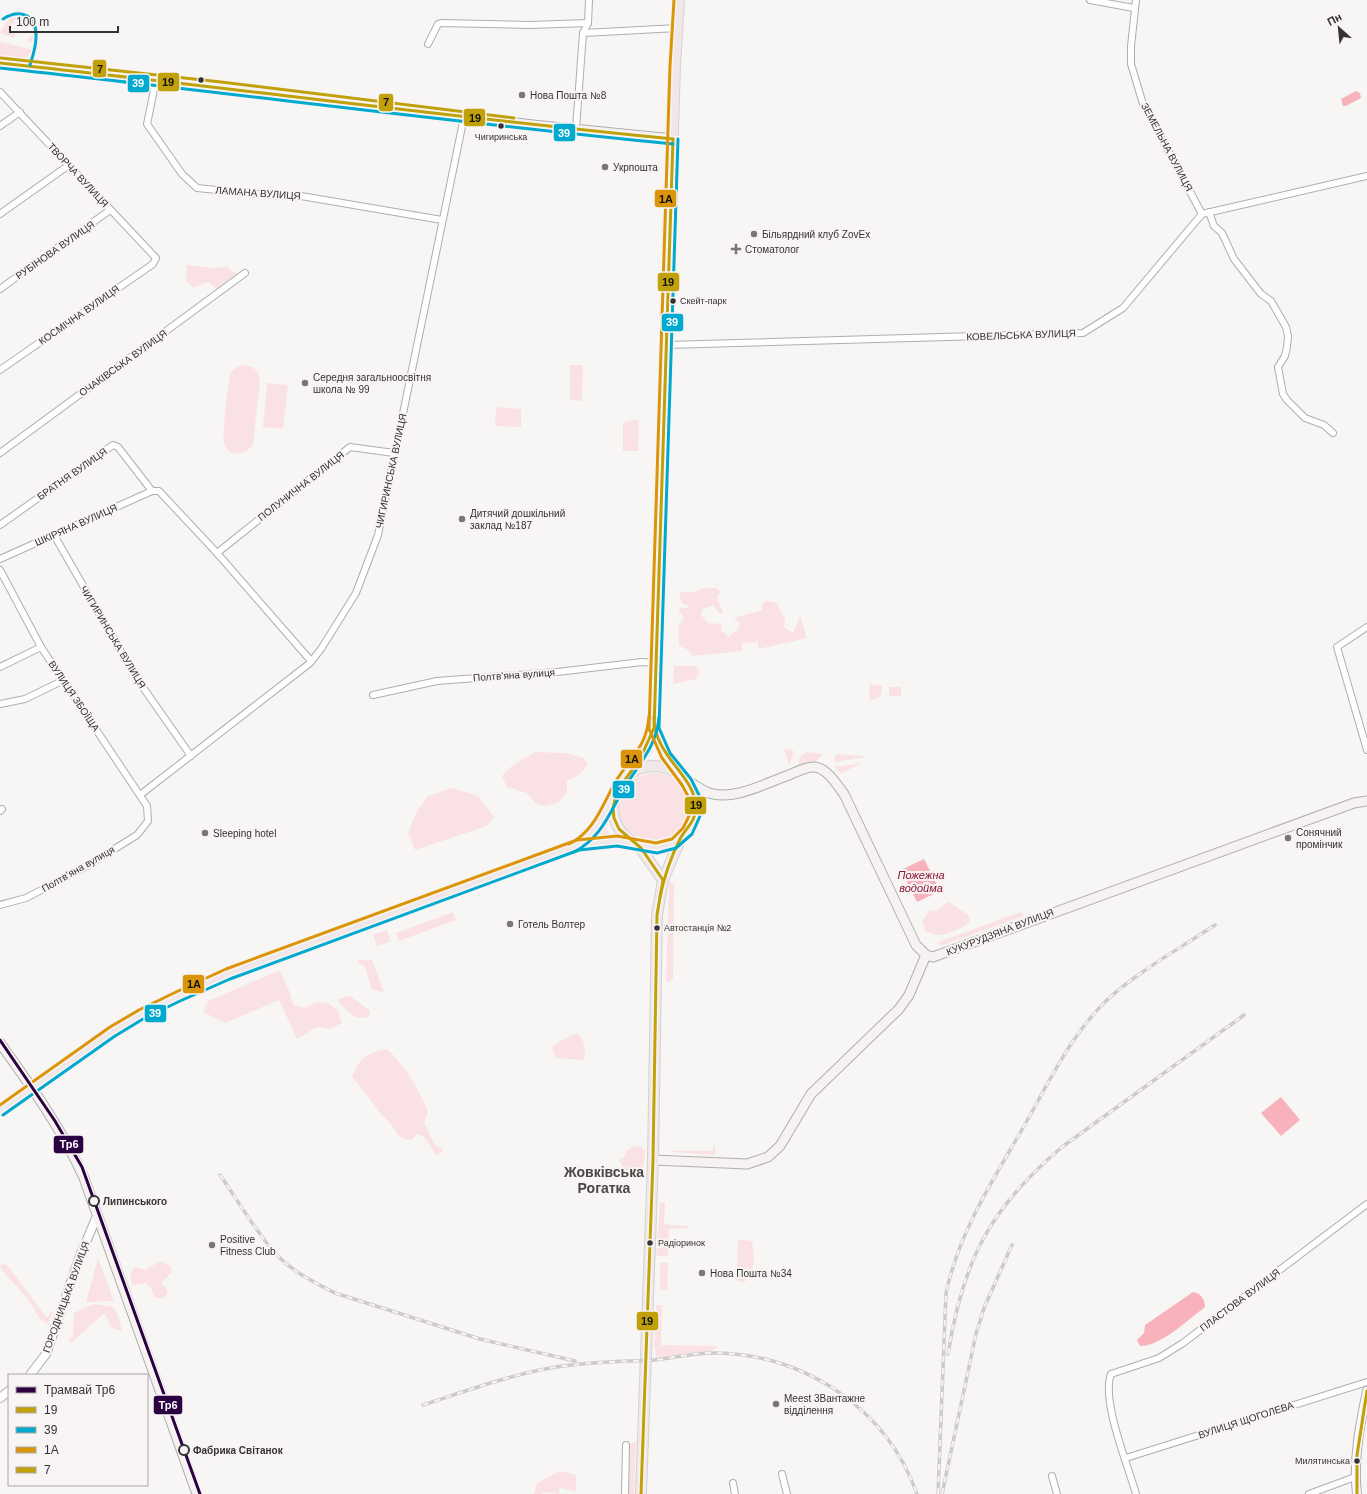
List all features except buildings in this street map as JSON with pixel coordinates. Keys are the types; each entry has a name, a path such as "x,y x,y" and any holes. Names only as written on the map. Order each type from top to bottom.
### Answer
{"main road":[{"path":"578,845 599,824 621,783 646,750 654,729 673,139 679,0"},
{"path":"0,63 464,117 673,139"},
{"path":"641,1494 653,1160 657,915 663,880 681,838 691,826 696,807 693,792 662,749 654,729"},
{"path":"621,783 635,771 649,766 663,767 711,793 726,794 741,792 804,769 815,767 824,772 831,777 844,794 916,945 926,955 909,995 899,1009 811,1094 780,1146 768,1157 747,1164 653,1160"},
{"path":"615,796 614,813 620,830 635,844 663,880"},
{"name":"КУКУРУДЗЯНА ВУЛИЦЯ","path":"926,955 941,955 1054,912 1354,803 1367,801"},
{"path":"0,1111 103,1037 178,996 228,974 578,845 610,840 656,848 669,845 681,838"},
{"path":"0,1043 32,1088 72,1151 84,1178 197,1494"}],"street":[{"path":"576,129 583,33 588,23 589,0"},
{"path":"1090,0 1134,8"},
{"name":"ЗЕМЕЛЬНА ВУЛИЦЯ","path":"1136,0 1131,46 1131,64 1143,104 1202,214"},
{"path":"428,44 438,24 441,22 531,25 588,23"},
{"path":"583,33 678,28"},
{"name":"ЛАМАНА ВУЛИЦЯ","path":"156,80 147,124 182,174 198,188 261,195 301,196 442,220"},
{"name":"ТВОРЧА ВУЛИЦЯ","path":"0,92 110,210 151,250 156,258"},
{"path":"0,126 20,112"},
{"name":"ЧИГИРИНСЬКА ВУЛИЦЯ","path":"140,795 298,674 321,649 356,593 378,535 464,117"},
{"path":"0,214 69,165"},
{"path":"1202,214 1367,176"},
{"name":"РУБІНОВА ВУЛИЦЯ","path":"0,289 110,210"},
{"path":"1209,212 1214,226 1222,233 1234,259 1261,294 1271,301 1286,327 1288,336 1287,347 1285,356 1278,367 1283,394 1305,418 1324,425 1333,434"},
{"name":"КОВЕЛЬСЬКА ВУЛИЦЯ","path":"667,345 1083,333 1124,308 1202,214"},
{"name":"КОСМІЧНА ВУЛИЦЯ","path":"0,370 153,264 156,258"},
{"name":"ОЧАКІВСЬКА ВУЛИЦЯ","path":"0,453 245,273"},
{"name":"БРАТНЯ ВУЛИЦЯ","path":"0,525 113,445 118,447 152,491"},
{"name":"ПОЛУНИЧНА ВУЛИЦЯ","path":"217,552 350,447 394,453"},
{"path":"152,491 159,491 217,552 312,660"},
{"name":"ШКІРЯНА ВУЛИЦЯ","path":"0,559 152,491"},
{"name":"ЧИГИРИНСЬКА ВУЛИЦЯ","path":"54,535 135,676 191,756"},
{"name":"ВУЛИЦЯ ЗБОЇЩА","path":"0,570 42,647 147,806 148,821"},
{"path":"1367,627 1337,647 1367,750"},
{"path":"0,667 42,647"},
{"name":"Полтвʼяна вулиця","path":"374,695 437,681 556,672 642,662 656,663"},
{"path":"0,704 25,699 64,680"},
{"name":"Полтвʼяна вулиця","path":"0,905 26,898 87,866 136,835 148,821"},
{"name":"ПЛАСТОВА ВУЛИЦЯ","path":"1126,1458 1109,1406 1108,1383 1111,1374 1159,1358 1183,1343 1367,1204"},
{"name":"ГОРОДНИЦЬКА ВУЛИЦЯ","path":"31,1374 46,1354 80,1256 97,1216"},
{"name":"ВУЛИЦЯ ЩОГОЛЕВА","path":"1126,1458 1367,1382"},
{"path":"1357,1494 1355,1477 1357,1449 1367,1391"},
{"path":"0,1398 8,1392"},
{"path":"625,1494 626,1445"},
{"path":"1126,1458 1136,1494"},
{"path":"782,1474 787,1494"},
{"path":"1052,1476 1057,1494"},
{"path":"1309,1494 1355,1477"},
{"path":"733,1483 735,1494"}],"shaded area":[{"path":"26,15 32,18 37,29 34,30 31,22 26,22 22,18 15,20 11,26 12,32 15,34 14,38 0,33 9,19"},
{"path":"34,33 37,34 37,45 27,40"},
{"path":"0,42 33,50 27,58 0,56"},
{"path":"187,265 213,268 228,267 230,270 239,274 222,288 216,288 207,282 194,288 186,281"},
{"path":"244,365 255,370 260,381 253,444 246,451 237,454 228,450 224,441 225,418 228,385 231,373"},
{"path":"570,365 583,365 582,401 570,400"},
{"path":"267,383 288,385 283,429 263,427"},
{"path":"496,407 521,409 521,427 495,426"},
{"path":"639,420 638,451 623,451 623,425 626,421"},
{"path":"705,588 716,588 721,592 717,597 723,613 720,614 713,605 703,609 701,615 708,623 722,624 721,630 729,637 738,629 740,624 734,618 762,610 762,604 766,601 777,603 785,618 784,627 793,633 800,616 807,638 759,649 758,642 742,643 742,650 692,656 689,650 679,646 678,627 684,617 679,612 680,608 689,608 688,605 682,604 679,592 694,592"},
{"path":"674,666 696,666 700,672 696,679 673,684"},
{"path":"870,684 882,686 879,697 872,700 869,698"},
{"path":"889,687 901,687 901,696 889,696"},
{"path":"784,749 794,751 789,766"},
{"path":"535,752 565,753 584,758 588,765 579,775 567,781 567,792 558,803 544,806 535,803 527,793 507,787 502,776 512,766"},
{"path":"807,752 823,754 818,760 797,768 800,757"},
{"path":"837,754 865,757 836,762 834,759"},
{"path":"862,763 841,773 834,767"},
{"path":"647,773 661,773 674,779 683,788 687,794 689,808 687,822 679,833 668,841 661,843 647,843 640,841 629,833 621,822 619,815 619,801 621,794 629,783 640,775"},
{"path":"452,788 478,796 494,817 487,826 415,850 408,833 416,813 428,796"},
{"path":"605,822 609,835 591,839"},
{"path":"669,883 674,883 673,979 666,982"},
{"path":"949,902 968,915 970,921 959,929 942,935 936,935 925,931 922,921 930,910 936,911"},
{"path":"453,912 456,920 399,941 396,933"},
{"path":"1021,912 1024,916 940,946 938,942"},
{"path":"387,930 391,941 377,946 373,935"},
{"path":"372,960 384,992 372,990 365,967 356,961"},
{"path":"280,970 290,993 293,1005 305,1008 316,1002 328,1003 338,1011 342,1023 329,1029 317,1027 297,1039 279,1000 225,1023 203,1012 208,1001"},
{"path":"350,996 370,1011 369,1017 360,1018 348,1012 339,1002 338,999"},
{"path":"577,1033 582,1039 584,1045 584,1060 556,1058 552,1048 558,1042"},
{"path":"387,1049 405,1070 425,1104 428,1112 424,1123 435,1145 444,1150 437,1156 424,1137 417,1134 411,1140 403,1139 398,1135 391,1124 382,1115 352,1076 358,1065 365,1057 375,1052"},
{"path":"713,1145 715,1145 715,1155 671,1152 713,1151"},
{"path":"633,1146 641,1147 645,1150 643,1171 635,1173 625,1171 619,1160 626,1155 625,1152"},
{"path":"660,1203 665,1203 664,1224 688,1226 688,1228 669,1229 668,1256 656,1256"},
{"path":"738,1240 751,1241 754,1251 754,1263 748,1279 744,1282 735,1280 737,1271"},
{"path":"98,1258 114,1301 86,1302"},
{"path":"160,1261 170,1266 172,1272 161,1283 166,1288 168,1294 161,1299 154,1297 152,1290 146,1283 132,1285 130,1275 134,1267 145,1270"},
{"path":"660,1263 668,1263 667,1290 660,1290"},
{"path":"3,1264 7,1265 47,1318 51,1311 53,1312 48,1324 40,1319 28,1299 1,1269 0,1266"},
{"path":"94,1304 113,1307 118,1315 122,1331 112,1328 105,1314 71,1343 69,1341 73,1335 74,1313"},
{"path":"656,1305 662,1305 661,1345 718,1346 709,1353 656,1359 654,1346"},
{"path":"636,1441 634,1494 625,1494 626,1447"},
{"path":"560,1471 576,1475 576,1491 560,1488 559,1494 542,1492 542,1494 534,1494 537,1483"}],"water":[{"path":"1356,91 1360,93 1361,98 1346,106 1343,106 1341,99"},
{"name":"Пожежна водойма","path":"924,859 940,891 917,902 901,870"},
{"path":"1281,1097 1300,1120 1281,1136 1261,1113"},
{"path":"1193,1292 1202,1297 1205,1307 1165,1337 1148,1345 1140,1346 1137,1340 1144,1333 1145,1325"}],"railway":[{"path":"938,1494 946,1293 960,1246 980,1203 1072,1042 1094,1014 1106,1001 1131,980 1215,925"},
{"path":"948,1354 954,1321 962,1291 972,1263 984,1238 998,1215 1016,1192 1062,1147 1244,1015"},
{"path":"220,1175 256,1228 280,1258 299,1273 335,1293 480,1339 575,1361"},
{"path":"942,1494 976,1334 984,1308 1012,1245"},
{"path":"423,1405 499,1380 545,1369 572,1365 654,1360 693,1354 717,1353 750,1356 782,1364 811,1376 839,1392 864,1413 886,1436 903,1464 917,1494"}],"tram line":[{"name":"Тр6","path":"0,1040 55,1121 82,1167 200,1494"}],"transit line":[{"name":"1А","path":"0,1105 110,1027 139,1010 226,969 577,840 617,836 656,843 672,839 683,828 690,814 689,798 682,785 662,758 649,729 670,66 674,0"},
{"name":"39","path":"3,19 15,14 21,14 26,16 34,23 36,29 36,40 30,65"},
{"name":"7","path":"1,58 221,82 514,118"},
{"name":"19","path":"0,63 673,139"},
{"name":"39","path":"0,68 673,144"},
{"name":"19","path":"641,1494 653,1160 657,915 663,880 641,848 619,829 614,818 613,808 617,791 640,759 654,728 673,139"},
{"name":"39","path":"3,1115 115,1036 143,1019 230,979 579,850 617,846 657,853 676,848 692,834 700,816 699,795 691,779 670,753 659,728 678,139"},
{"name":"1А","path":"569,844 578,839 592,825 616,781 642,743 648,726 649,716"},
{"name":"19","path":"654,717 660,743 689,785 694,796 696,807 693,820 680,839 671,860 660,897"},
{"name":"39","path":"574,852 584,846 599,832 626,785 647,753 655,736 659,717"},
{"name":"19","path":"1357,1494 1357,1455 1367,1391"}],"place":[{"name":"Нова Пошта №8","path":"522,95"},
{"name":"Чигиринська","path":"501,126"},
{"name":"Укрпошта","path":"605,167"},
{"name":"Більярдний клуб ZovEx","path":"754,234"},
{"name":"Стоматолог","path":"736,249"},
{"name":"Скейт-парк","path":"673,301"},
{"name":"Середня загальноосвітня школа № 99","path":"305,383"},
{"name":"Дитячий дошкільний заклад №187","path":"462,519"},
{"name":"Sleeping hotel","path":"205,833"},
{"name":"Сонячний промінчик","path":"1288,838"},
{"name":"Готель Волтер","path":"510,924"},
{"name":"Автостанція №2","path":"657,928"},
{"name":"Липинського","path":"94,1201"},
{"name":"Радіоринок","path":"650,1243"},
{"name":"Positive Fitness Club","path":"212,1245"},
{"name":"Нова Пошта №34","path":"702,1273"},
{"name":"Meest 3Вантажне відділення","path":"776,1404"},
{"name":"Фабрика Світанок","path":"184,1450"},
{"name":"Милятинська","path":"1357,1461"}],"district":[{"name":"Жовківська Рогатка","path":"604,1180"}]}
